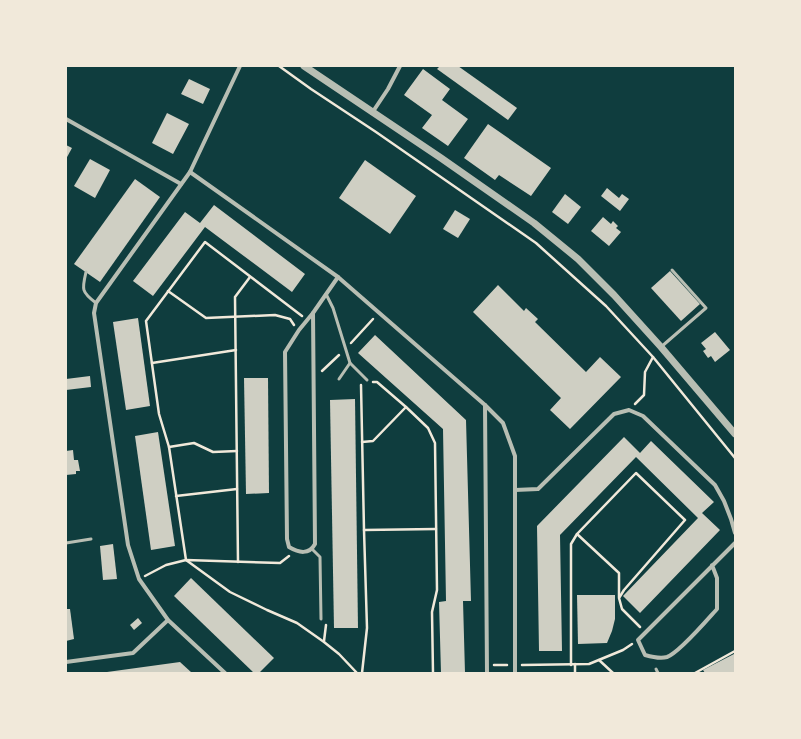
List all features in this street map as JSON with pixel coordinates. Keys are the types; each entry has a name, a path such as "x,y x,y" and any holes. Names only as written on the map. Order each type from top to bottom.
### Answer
{"street":[{"path":"225,673 168,620 139,579 128,545 94,313 96,303 190,172 240,66"},
{"path":"304,66 441,158 534,223 578,259 614,294 735,434"},
{"path":"372,112 388,89 400,66"},
{"path":"66,119 181,184"},
{"path":"190,172 338,277 485,405 503,423 515,456 515,673"},
{"path":"313,313 315,544 312,549 307,552 296,552 289,547 287,539 285,352 299,330 313,313 338,277"},
{"path":"485,405 487,673"},
{"path":"515,490 538,489 614,414 629,410 643,416 715,485 724,501 735,533"},
{"path":"712,566 717,578 717,609 679,649 668,657 658,658 646,655 638,640 645,632 735,543"},
{"path":"66,662 133,653 168,620"}],"lane":[{"path":"661,347 706,308 672,270"},
{"path":"86,272 83,285 86,296 96,303"},
{"path":"326,294 333,308 350,363 367,380"},
{"path":"339,379 350,363"},
{"path":"66,543 91,539"},
{"path":"312,549 320,557 320,619"},
{"path":"656,669 658,673"}],"path":[{"path":"279,66 536,244 606,306 653,357 735,458"},
{"path":"307,320 205,242 146,321 159,414 169,447 186,560 230,592 297,623 339,654 357,673"},
{"path":"238,562 235,297 250,277"},
{"path":"168,291 206,318 275,316 290,320 299,330"},
{"path":"629,410 644,395 645,372 653,357 661,347"},
{"path":"152,362 236,350"},
{"path":"361,374 367,628 362,673"},
{"path":"367,380 377,382 406,407 428,428 435,443 437,590 432,612 433,673"},
{"path":"362,442 373,441 406,407"},
{"path":"169,447 194,443 214,452 237,451"},
{"path":"575,673 573,665 571,544 577,534 636,473 685,520 624,590 619,598"},
{"path":"176,496 237,489"},
{"path":"364,530 436,529"},
{"path":"577,534 619,573 619,598 622,609 645,632"},
{"path":"139,579 166,566 186,560 280,563 296,552"},
{"path":"320,619 326,623 324,642"},
{"path":"487,665 589,664 623,650 638,640"},
{"path":"695,673 735,651"},
{"path":"600,660 613,673"}],"building":[{"path":"440,66 458,66 517,108 508,120 437,69"},
{"path":"423,69 450,89 442,100 468,119 448,146 422,128 432,115 404,95"},
{"path":"189,79 210,89 203,104 181,94"},
{"path":"167,113 189,124 173,154 152,143"},
{"path":"488,124 551,168 531,196 499,175 495,180 464,158"},
{"path":"66,145 72,148 66,159"},
{"path":"90,159 110,170 95,198 74,186"},
{"path":"365,160 416,196 390,234 339,198"},
{"path":"135,179 160,197 100,282 74,264"},
{"path":"607,188 619,198 622,194 629,199 620,211 601,196"},
{"path":"565,194 581,207 568,224 552,212"},
{"path":"214,205 305,274 292,292 205,227 153,296 133,281 185,212 200,223"},
{"path":"455,210 470,219 458,238 443,229"},
{"path":"603,217 611,224 613,221 618,226 616,228 621,232 609,246 591,231"},
{"path":"670,271 700,304 681,321 651,288"},
{"path":"498,285 524,311 526,308 538,319 535,322 586,372 600,357 621,377 570,429 550,410 561,398 473,312"},
{"path":"138,318 150,406 126,410 113,322"},
{"path":"715,332 730,350 715,362 711,356 708,358 703,351 706,349 701,343"},
{"path":"375,335 466,420 471,601 463,601 465,673 441,673 439,602 446,601 443,429 358,353"},
{"path":"90,376 91,387 66,390 66,379"},
{"path":"244,378 268,378 269,493 246,494"},
{"path":"355,399 358,628 334,628 330,400"},
{"path":"158,432 175,546 151,550 135,436"},
{"path":"624,437 640,453 651,441 714,502 702,513 720,530 640,613 623,596 698,518 636,457 560,535 562,651 539,651 537,526"},
{"path":"73,450 74,460 78,460 80,471 76,471 76,474 66,475 66,451"},
{"path":"113,544 117,579 103,580 100,546"},
{"path":"191,578 274,658 259,673 254,673 174,596"},
{"path":"577,595 615,595 615,619 607,643 578,644"},
{"path":"66,609 70,609 74,639 66,641"},
{"path":"138,618 142,623 134,630 130,625"},
{"path":"734,654 735,673 705,673 703,670"},
{"path":"180,662 192,673 107,673 107,672"}]}
